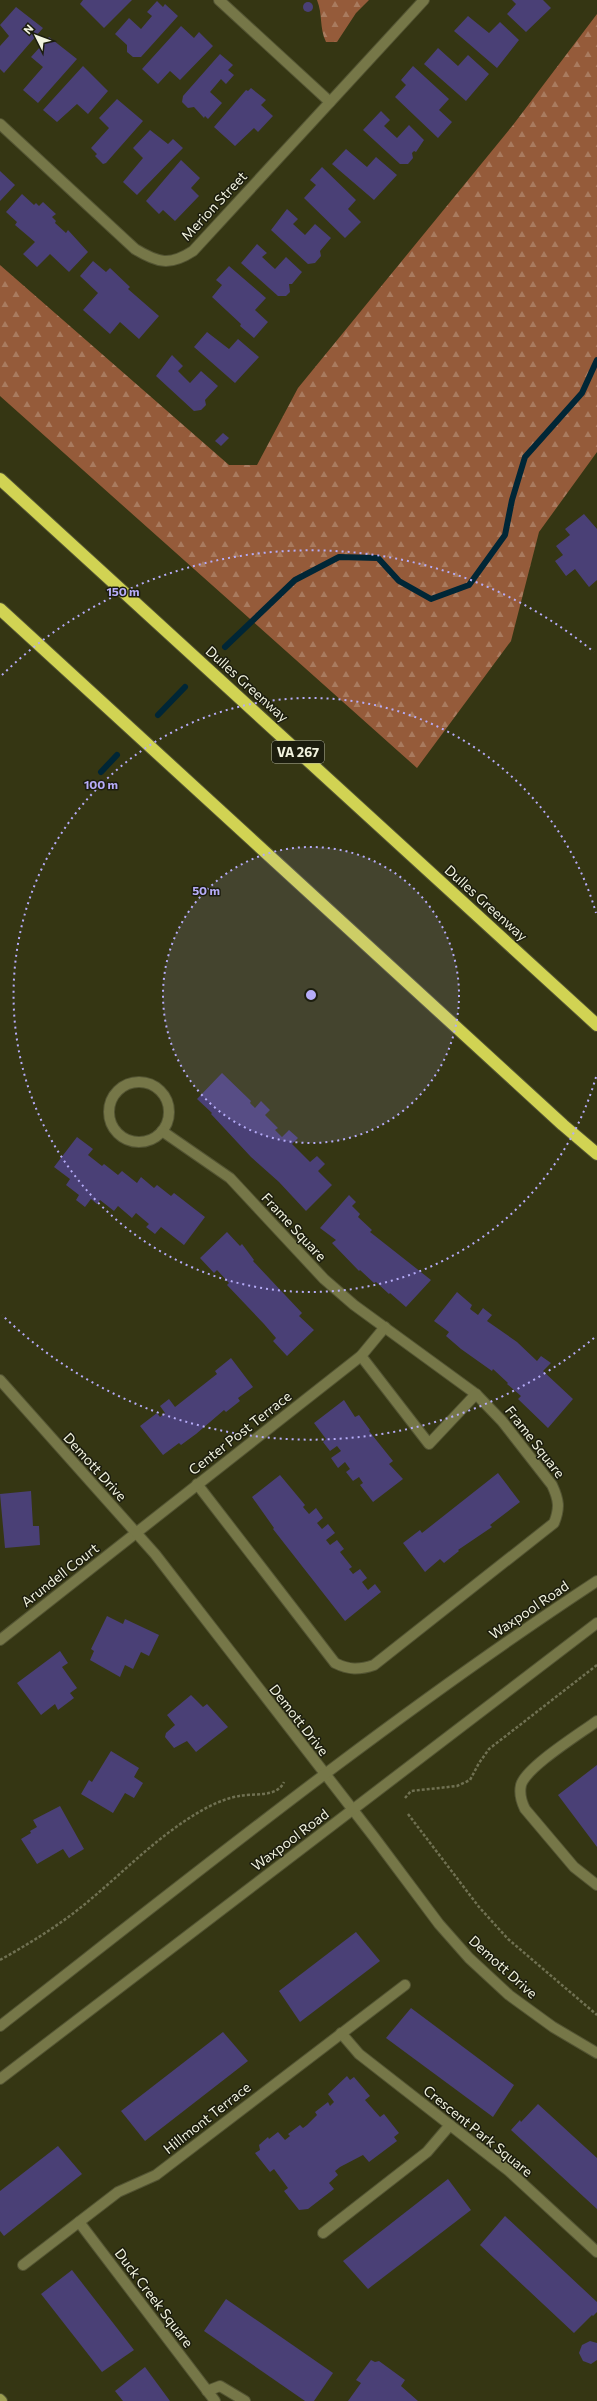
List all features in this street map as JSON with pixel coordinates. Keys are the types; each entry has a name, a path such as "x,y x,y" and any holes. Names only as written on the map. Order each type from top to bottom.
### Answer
{"highway":[{"name":"Dulles Greenway","path":"0,479 597,1025"},
{"path":"0,609 563,1125 597,1154"}],"street":[{"path":"219,0 330,102"},
{"name":"Merion Street","path":"0,124 135,249 152,259 167,262 181,259 193,251 424,0"},
{"path":"132,1082 152,1084 160,1090 167,1098 170,1108 169,1118 162,1131 152,1140 142,1143 123,1138 111,1124 109,1114 110,1103 115,1094 122,1087 132,1082"},
{"name":"Frame Square","path":"162,1131 230,1178 324,1279 385,1327 476,1394 502,1421 552,1485 558,1497 559,1511 554,1523 374,1665 361,1670 347,1668 335,1663 198,1484"},
{"name":"Center Post Terrace","path":"137,1532 361,1356 385,1327"},
{"path":"361,1356 428,1444 476,1394"},
{"name":"Demott Drive","path":"0,1380 137,1532 439,1924 469,1958 509,1995 553,2027 597,2053"},
{"name":"Arundell Court","path":"0,1640 137,1532"},
{"name":"Waxpool Road","path":"0,2026 326,1776 511,1638 597,1581"},
{"name":"Waxpool Road","path":"0,2079 597,1623"},
{"path":"597,1721 537,1765 522,1784 520,1798 525,1809 574,1867 597,1885"},
{"name":"Hillmont Terrace","path":"23,2265 118,2192 156,2175 341,2033 405,1986"},
{"name":"Crescent Park Square","path":"341,2033 359,2054 509,2171 597,2252"},
{"path":"323,2233 427,2152 450,2125"},
{"name":"Duck Creek Square","path":"79,2222 215,2401"},
{"path":"207,2391 220,2386 245,2401"}],"path":[{"path":"405,1798 411,1791 457,1786 470,1780 489,1748 597,1665"},
{"path":"0,1960 29,1944 70,1916 155,1842 178,1826 217,1803 241,1795 269,1792 283,1786 284,1782"},
{"path":"408,1814 479,1907 508,1939 597,2015"}],"green space":[{"path":"317,0 369,0 356,13 337,42 326,42 322,31 320,11"},
{"path":"597,14 597,452 539,532 511,641 417,768 0,396 0,265 229,465 257,465 298,388 513,125"}],"building":[{"path":"83,0 132,0 104,28 80,4"},
{"path":"512,0 543,0 551,8 526,32 507,14 516,4"},
{"path":"157,1 163,7 165,4 178,16 141,57 133,57 127,52 127,45 115,34 129,18 141,29 152,16 147,12"},
{"path":"306,2 310,2 312,3 312,11 306,12 303,9 303,5"},
{"path":"16,7 43,28 4,73 0,69 0,46 9,36 0,25"},
{"path":"468,16 489,33 500,22 519,40 497,68 454,31"},
{"path":"181,26 194,38 199,32 213,46 180,80 170,71 158,84 142,69"},
{"path":"49,37 77,59 38,103 23,90 43,67 31,57"},
{"path":"438,48 458,66 468,55 489,74 466,101 424,64"},
{"path":"220,54 233,65 228,70 234,75 226,84 221,79 210,92 222,103 208,119 205,116 204,118 194,107 188,108 182,102 183,96"},
{"path":"83,66 108,91 88,114 77,104 57,122 43,110"},
{"path":"413,66 449,99 439,110 452,122 438,138 395,97 406,85 401,80"},
{"path":"251,88 266,100 261,105 273,116 258,132 254,128 235,146 214,127 246,90 248,91"},
{"path":"117,99 143,121 106,163 103,164 95,156 97,154 91,148 109,128 99,118"},
{"path":"381,111 390,120 384,126 397,138 409,125 424,140 416,152 414,151 412,153 413,158 408,164 400,164 363,130"},
{"path":"150,130 168,144 173,139 183,148 137,195 123,182 143,158 133,148"},
{"path":"346,149 367,167 376,157 397,175 374,200 332,164"},
{"path":"181,160 200,178 191,188 199,196 175,221 163,210 159,214 146,201"},
{"path":"322,167 356,200 348,209 361,222 345,238 304,198 316,185 310,180"},
{"path":"0,171 15,185 0,201"},
{"path":"22,194 34,205 36,203 39,206 43,202 56,214 52,217 56,221 55,223 66,233 68,230 88,252 69,272 50,254 37,267 23,254 35,242 15,225 17,222 6,212"},
{"path":"287,209 298,219 293,224 305,235 315,224 331,238 320,251 321,256 315,263 308,264 271,230"},
{"path":"257,244 267,253 262,257 275,269 286,257 302,272 292,284 289,284 290,292 286,296 278,296 241,263"},
{"path":"93,261 106,272 110,268 130,287 128,289 159,316 139,339 120,322 110,334 83,310 98,293 80,276"},
{"path":"229,266 266,298 255,310 268,322 254,338 212,297 222,285 216,280"},
{"path":"207,332 229,349 238,339 259,357 235,383 194,347"},
{"path":"172,355 183,366 178,371 190,383 201,371 218,386 205,400 206,405 201,410 194,411 156,376"},
{"path":"223,433 229,438 221,446 215,441"},
{"path":"584,514 597,529 597,580 589,587 575,569 566,576 555,561 563,555 556,546 570,535 565,529"},
{"path":"222,1073 251,1101 250,1103 255,1108 261,1101 270,1110 265,1115 278,1128 275,1130 282,1137 289,1130 298,1138 292,1144 310,1162 317,1156 325,1164 318,1171 332,1185 306,1211 279,1182 251,1157 211,1114 212,1113 197,1099"},
{"path":"77,1137 93,1149 88,1155 102,1166 104,1164 118,1175 122,1171 137,1183 141,1177 154,1188 157,1185 171,1196 174,1193 205,1217 184,1245 161,1227 155,1234 146,1227 149,1224 136,1213 132,1218 118,1206 114,1211 100,1200 97,1204 91,1199 85,1207 76,1200 79,1195 66,1185 70,1179 54,1167"},
{"path":"349,1195 356,1202 352,1206 360,1214 358,1217 372,1230 370,1232 431,1280 406,1307 376,1282 374,1283 360,1270 359,1271 332,1243 336,1240 320,1228"},
{"path":"227,1232 240,1246 242,1244 254,1260 253,1261 302,1313 299,1316 314,1330 287,1356 273,1341 276,1338 227,1285 229,1283 217,1270 214,1273 200,1258"},
{"path":"457,1292 472,1305 470,1309 478,1315 483,1308 492,1315 487,1321 517,1342 537,1361 541,1356 551,1363 543,1371 573,1399 548,1428 518,1399 521,1396 507,1384 508,1383 493,1369 492,1371 461,1349 446,1336 449,1332 434,1321"},
{"path":"231,1358 253,1387 238,1398 240,1401 226,1412 224,1410 196,1434 181,1445 179,1443 163,1455 140,1426 157,1413 160,1417 165,1413 160,1406 169,1399 175,1407 217,1374 215,1371"},
{"path":"344,1400 355,1417 359,1415 370,1430 369,1431 393,1461 389,1464 403,1479 373,1502 360,1485 363,1483 359,1477 353,1481 346,1472 350,1469 345,1462 338,1468 331,1458 341,1451 337,1446 330,1451 323,1442 326,1439 314,1423"},
{"path":"498,1473 520,1502 490,1525 492,1527 458,1550 459,1551 444,1563 440,1559 425,1572 403,1543 420,1530 422,1533"},
{"path":"280,1475 305,1505 303,1507 309,1514 316,1508 323,1518 317,1523 322,1529 328,1524 335,1533 326,1540 330,1545 337,1540 344,1549 340,1552 352,1567 349,1569 353,1574 360,1569 367,1578 362,1582 368,1590 375,1584 381,1592 345,1621 273,1529 274,1528 252,1497"},
{"path":"31,1491 33,1526 39,1526 40,1545 5,1548 0,1494"},
{"path":"107,1616 123,1624 125,1619 159,1635 149,1656 141,1652 133,1669 125,1665 120,1677 90,1660 94,1651 91,1649"},
{"path":"60,1651 68,1663 62,1667 77,1688 70,1693 74,1698 58,1710 55,1704 41,1715 17,1683"},
{"path":"191,1695 203,1707 207,1704 228,1727 196,1752 187,1741 174,1748 165,1737 166,1733 175,1725 167,1715"},
{"path":"111,1751 139,1768 134,1777 143,1783 134,1798 125,1793 113,1813 81,1794 89,1780 92,1782"},
{"path":"597,1765 597,1847 558,1795"},
{"path":"60,1806 84,1849 69,1858 63,1849 37,1864 21,1839 37,1827 33,1820"},
{"path":"356,1932 380,1961 300,2022 279,1991"},
{"path":"411,2008 514,2085 493,2117 386,2038"},
{"path":"223,2032 248,2061 145,2141 121,2111"},
{"path":"347,2076 350,2080 354,2077 370,2096 365,2100 380,2117 384,2114 399,2133 394,2137 397,2141 369,2162 363,2155 340,2167 335,2171 338,2175 329,2183 334,2189 308,2209 299,2210 284,2191 288,2188 274,2169 270,2172 255,2153 260,2150 259,2145 268,2137 269,2139 278,2132 285,2140 290,2136 288,2134 300,2125 303,2128 307,2125 317,2115 315,2112 328,2102 330,2106 334,2102 328,2094"},
{"path":"538,2104 597,2158 597,2209 511,2130"},
{"path":"58,2146 82,2174 4,2236 0,2231 0,2191"},
{"path":"448,2179 471,2210 368,2289 343,2261"},
{"path":"505,2216 597,2302 597,2312 574,2333 480,2245"},
{"path":"72,2270 134,2350 102,2372 41,2294"},
{"path":"226,2299 333,2373 314,2401 305,2401 204,2331"},
{"path":"590,2341 597,2343 597,2360 591,2364 583,2361 579,2353 582,2345"},
{"path":"371,2360 375,2362 379,2361 405,2380 401,2386 418,2401 348,2401 361,2383 356,2380"},
{"path":"145,2367 170,2401 123,2401 115,2391"}],"waterway":[{"path":"225,647 295,580 339,557 378,558 399,581 431,599 469,585 505,535 512,500 525,457 582,393 597,360"},
{"path":"158,715 185,687"},
{"path":"101,772 117,755"}]}
